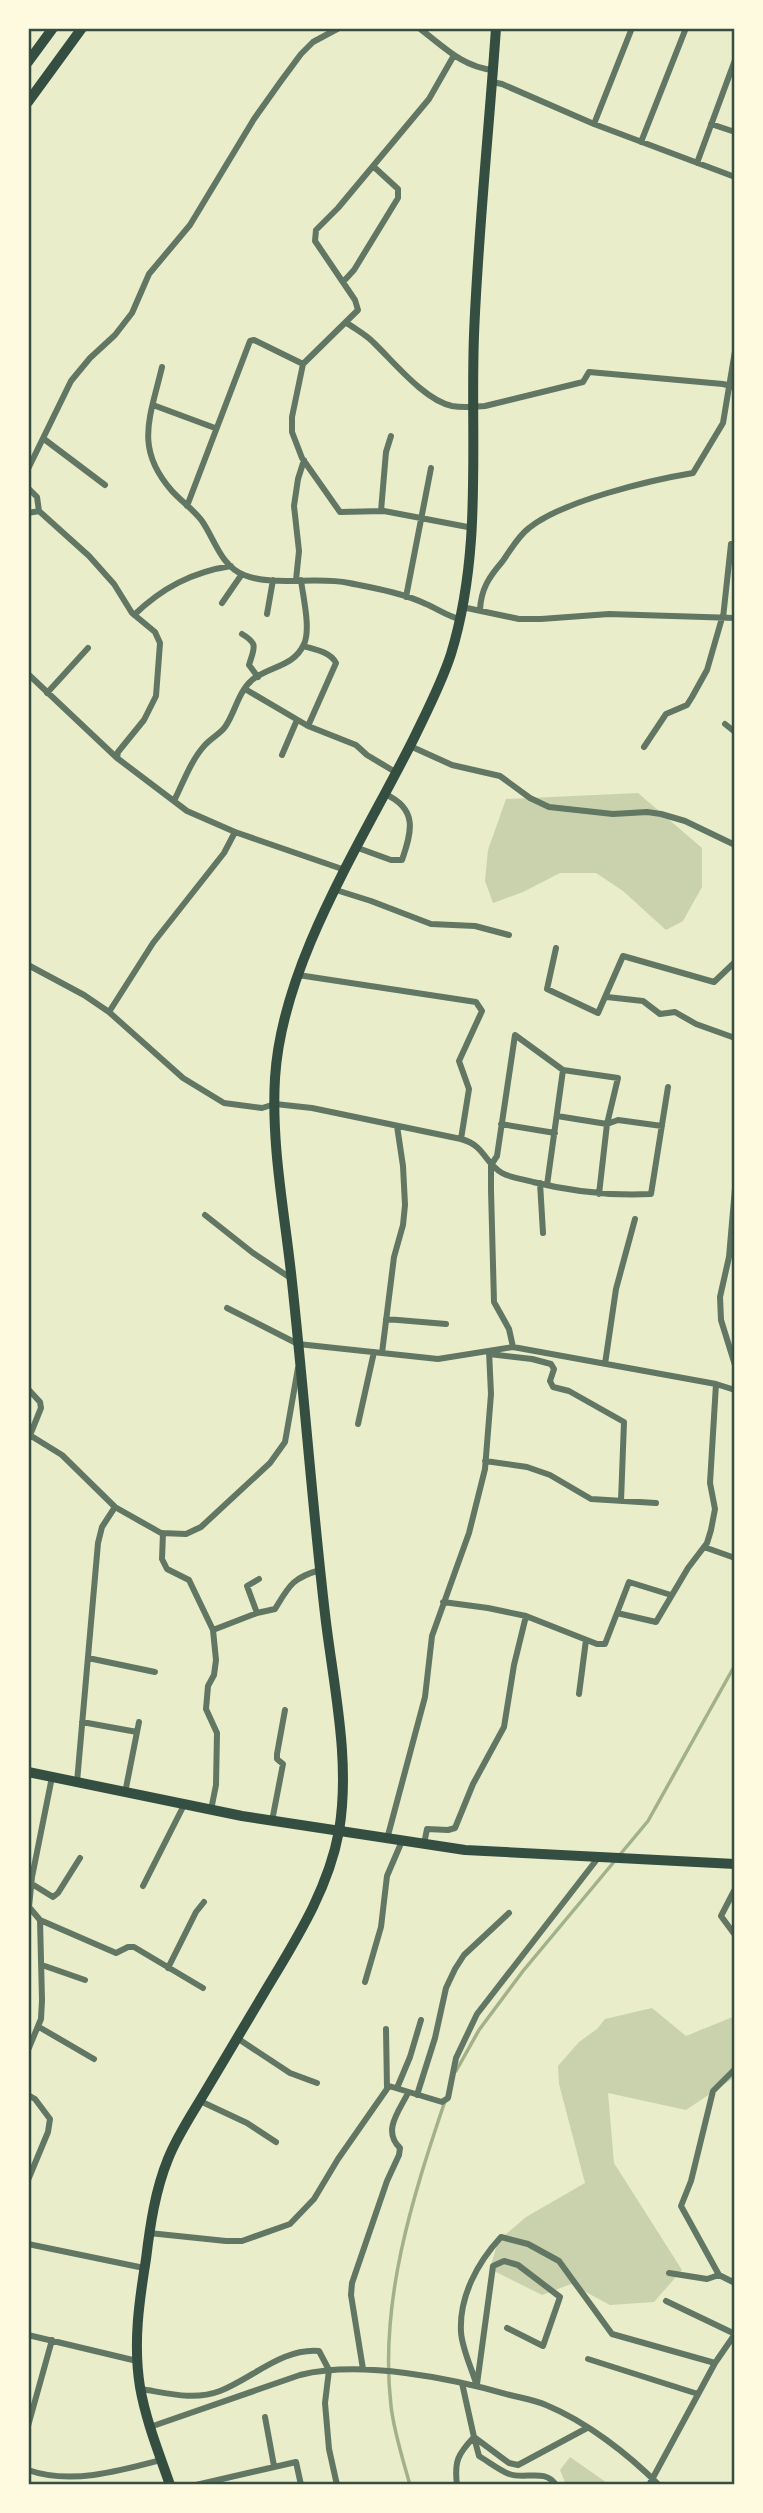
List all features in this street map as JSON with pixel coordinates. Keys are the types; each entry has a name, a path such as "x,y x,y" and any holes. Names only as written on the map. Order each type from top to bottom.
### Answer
{"highway":[{"path":"28,62 53,28"},
{"path":"28,102 82,28"},
{"path":"170,2485 150,2427 137,2361 139,2309 149,2233 167,2162 311,1914 328,1871 338,1831 342,1765 292,1279 276,1152 275,1104 279,1047 298,975 345,870 434,698 460,619 473,528 472,408 475,311 496,28"}],"main road":[{"path":"28,1772 272,1821 465,1850 735,1864"}],"street":[{"path":"28,469 71,381 132,313 149,274 190,225 254,119 301,54 313,42 339,28"},
{"path":"419,28 453,57 478,68 493,70"},
{"path":"594,124 632,28"},
{"path":"641,142 686,28"},
{"path":"453,57 429,99 314,234 315,241 355,300 358,310 303,365 292,417 292,432 304,460 340,512 381,512 473,528"},
{"path":"697,163 735,60"},
{"path":"492,82 735,177"},
{"path":"725,87 735,90"},
{"path":"711,124 735,132"},
{"path":"343,282 354,270 398,198 398,189 373,166"},
{"path":"346,323 370,339 402,372 450,406 472,408 583,382 590,372 732,387"},
{"path":"187,506 250,341 254,340 303,365"},
{"path":"480,610 482,590 528,528 556,512 615,492 663,478 693,473 723,423 732,387 735,351"},
{"path":"162,367 149,421 150,459 158,473 201,520 223,558 231,566 243,574 273,580 318,579 347,582 426,603 448,616 460,619"},
{"path":"153,405 215,428"},
{"path":"381,512 386,453 391,436"},
{"path":"44,439 106,485"},
{"path":"174,802 197,755 205,744 223,730 245,689 258,677 290,662 306,639 305,605 298,580 299,551 294,506 304,460"},
{"path":"406,597 431,468"},
{"path":"28,488 37,497 39,511 89,556 114,584 134,615 155,632 160,643 156,696 144,720 118,752 117,758"},
{"path":"28,513 39,511"},
{"path":"644,747 666,714 687,705 708,670 722,618 731,544"},
{"path":"134,615 149,600 180,579 231,566"},
{"path":"222,603 243,574"},
{"path":"267,614 273,580"},
{"path":"462,607 519,619 541,620 609,614 735,618"},
{"path":"242,634 253,641 249,665 258,677"},
{"path":"303,646 329,655 336,663 308,726"},
{"path":"47,693 88,648"},
{"path":"28,674 117,758 187,811 235,832 345,870"},
{"path":"245,689 308,726 356,745 397,773"},
{"path":"282,755 297,720"},
{"path":"725,724 735,732"},
{"path":"410,746 452,765 500,776 530,798 549,807 613,814 661,814 685,821 735,845"},
{"path":"358,848 391,860 402,860 411,834 408,813 398,800 385,794"},
{"path":"109,1012 153,943 224,853 235,832"},
{"path":"336,890 431,924 475,926 509,935"},
{"path":"556,948 547,989 598,1013 623,956 714,982 735,962"},
{"path":"28,965 84,995 109,1012 183,1078 208,1096 236,1106 262,1108 275,1104 344,1114 461,1139 481,1149 491,1165 503,1174 577,1192 651,1194 668,1087"},
{"path":"298,975 476,1002 482,1011 459,1061 469,1089 461,1139"},
{"path":"607,997 643,1001 660,1014 675,1013 735,1038"},
{"path":"513,1347 509,1329 494,1302 491,1165 497,1156 515,1035 563,1070 618,1078 607,1124 599,1194"},
{"path":"543,1233 544,1184 555,1133 563,1070"},
{"path":"557,1115 607,1124 618,1120 662,1126"},
{"path":"502,1124 555,1133"},
{"path":"358,1424 386,1319 394,1257 403,1225 403,1166 397,1126"},
{"path":"735,1188 729,1257 720,1297 721,1320 735,1365"},
{"path":"205,1215 253,1253 292,1279"},
{"path":"605,1364 616,1289 635,1219"},
{"path":"227,1308 298,1344 438,1359 513,1347 716,1384 735,1390"},
{"path":"386,1319 446,1325"},
{"path":"387,1839 425,1697 432,1636 469,1532 485,1461 491,1394 489,1352"},
{"path":"489,1352 551,1364 554,1369 550,1381 553,1387 569,1391 624,1422 621,1501"},
{"path":"28,1390 40,1402 41,1408 29,1437 62,1455 115,1507 163,1533 186,1534 201,1527 270,1463 285,1442 300,1362"},
{"path":"617,1613 656,1622 704,1547 715,1509 710,1483 716,1384"},
{"path":"485,1461 527,1467 550,1475 592,1499 656,1503"},
{"path":"77,1782 98,1544 102,1527 115,1507"},
{"path":"163,1533 162,1559 167,1569 189,1580 213,1630 216,1660 214,1675 208,1686 206,1709 217,1733 216,1785 211,1810"},
{"path":"704,1547 735,1558"},
{"path":"213,1630 275,1609 290,1583 302,1575 320,1570"},
{"path":"257,1613 247,1586 259,1579"},
{"path":"443,1602 526,1616 586,1640 605,1644 629,1582 671,1595"},
{"path":"424,1844 427,1829 455,1828 473,1784 504,1727 514,1665 526,1616"},
{"path":"579,1694 586,1640"},
{"path":"88,1658 155,1672"},
{"path":"272,1821 284,1764 277,1759 277,1754 285,1710"},
{"path":"82,1722 137,1732"},
{"path":"125,1793 139,1722"},
{"path":"52,1777 28,1908 40,1920 116,1953 134,1947 202,1988"},
{"path":"142,1886 184,1805"},
{"path":"365,1982 381,1927 387,1876 402,1841"},
{"path":"32,1884 53,1896 58,1893 80,1858"},
{"path":"387,2088 397,2088 442,2102 448,2098 456,2058 477,2014 597,1858"},
{"path":"735,1889 721,1916 735,1935"},
{"path":"168,1968 196,1912 204,1902"},
{"path":"416,2095 435,2038 446,1988 455,1969 464,1955 509,1913"},
{"path":"28,2050 41,2019 40,1920"},
{"path":"42,1965 85,1980"},
{"path":"397,2088 421,2020"},
{"path":"39,2027 94,2059"},
{"path":"149,2233 242,2241 290,2224 314,2199 387,2088 386,2029"},
{"path":"237,2038 290,2073 317,2083"},
{"path":"735,2069 713,2091 691,2181 681,2206 719,2275 735,2283"},
{"path":"363,2369 351,2295 352,2283 387,2181 399,2155 400,2148 393,2142 390,2129 408,2093"},
{"path":"28,2095 35,2099 50,2119 48,2132 28,2180"},
{"path":"200,2101 247,2123 276,2142"},
{"path":"477,2386 461,2333 463,2309 472,2278 489,2250 501,2237 528,2244 559,2261 612,2334 715,2363"},
{"path":"28,2244 144,2267"},
{"path":"477,2386 493,2266 504,2261 517,2265 560,2297 543,2346 507,2328"},
{"path":"669,2273 707,2279 719,2275"},
{"path":"651,2482 715,2363 735,2334 666,2301"},
{"path":"28,2336 137,2361"},
{"path":"28,2426 52,2340"},
{"path":"141,2389 191,2397 220,2391 285,2357 304,2350 319,2351 329,2370 325,2403 329,2449 337,2485"},
{"path":"588,2359 698,2394"},
{"path":"150,2427 300,2375 329,2370 363,2369 462,2383 546,2405 587,2428 651,2482 659,2485"},
{"path":"462,2383 480,2456 510,2475 537,2474 553,2479 556,2485"},
{"path":"265,2417 274,2466"},
{"path":"474,2437 509,2463 518,2465 587,2428"},
{"path":"457,2485 455,2469 460,2451 474,2437"},
{"path":"28,2470 53,2476 119,2472 161,2460"},
{"path":"196,2485 296,2462 301,2485"},
{"path":"53,2476 54,2485"}],"green space":[{"path":"638,793 702,848 702,887 683,921 666,930 623,891 596,873 560,873 523,892 493,903 485,881 488,850 506,799"},
{"path":"652,2008 686,2036 735,2016 735,2077 686,2110 608,2093 614,2163 682,2270 654,2302 610,2305 571,2284 542,2295 490,2269 498,2241 526,2217 585,2183 559,2084 558,2066 579,2042 597,2029 605,2019"},
{"path":"570,2457 610,2485 566,2485 560,2470"}],"waterway":[{"path":"456,2071 479,2030 523,1971 648,1821 735,1665"},
{"path":"410,2485 396,2436 391,2406 390,2328 394,2290 410,2213 445,2101"}]}
